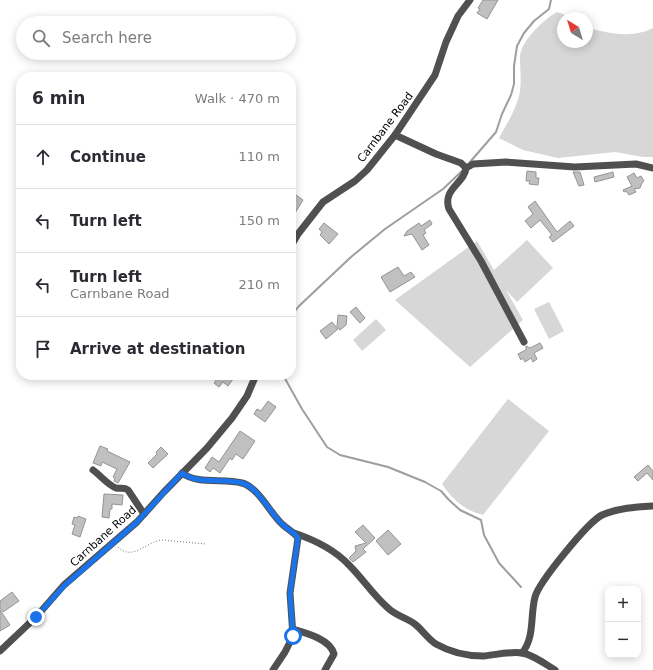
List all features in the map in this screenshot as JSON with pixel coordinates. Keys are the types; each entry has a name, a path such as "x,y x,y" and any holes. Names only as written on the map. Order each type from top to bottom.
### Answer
{"street":[{"name":"Carnbane Road","path":"296,237 323,202 355,181 367,170 395,135 435,75 449,35 458,16 470,0"},
{"path":"395,135 466,167 473,164 506,162 575,167 636,164 653,168"},
{"path":"466,167 464,174 448,196 448,205 481,261 524,342"},
{"name":"Carnbane Road","path":"0,651 36,617 64,586 144,514 207,448 232,418 247,396 254,380"},
{"path":"94,470 109,484 116,488 124,488 128,490 144,514"},
{"path":"182,473 187,477 196,479 244,483 262,500 282,525 294,533 318,542 341,557 354,570 373,594 389,609 414,624 435,644 449,650 472,656 522,653 533,656 555,670"},
{"path":"522,653 526,649 530,638 533,603 536,592 543,580 591,524 600,516 609,512 629,508 653,506"},
{"path":"273,670 285,652 293,636 290,593 298,538 294,533"},
{"path":"292,629 309,634 328,644 333,650 334,654 326,670"}],"path":[{"path":"113,543 122,551 128,553 133,553 154,541 160,540 206,544"}],"shaded area":[{"path":"557,12 557,48 593,48 593,29 612,33 629,34 653,28 653,157 643,157 615,152 558,158 523,150 499,138 508,123 519,96 521,81 521,50 534,31"},
{"path":"527,240 553,268 517,302 506,290 523,320 470,367 395,300 477,241 494,270"},
{"path":"549,302 564,331 549,339 534,309"},
{"path":"376,319 386,330 362,351 353,340"},
{"path":"508,399 549,431 483,515 476,513 460,504 450,495 442,484"}],"building":[{"path":"483,0 498,0 487,19 477,13"},
{"path":"527,171 536,172 536,178 539,178 538,185 529,184 530,181 526,181"},
{"path":"573,172 580,172 584,185 579,186"},
{"path":"613,172 614,177 595,182 594,177"},
{"path":"634,173 637,178 641,176 644,181 640,188 634,189 636,192 629,195 623,190 632,186 627,177"},
{"path":"296,195 303,200 296,211"},
{"path":"535,201 557,232 570,221 574,226 553,242 549,237 552,235 540,220 531,228 525,221 533,214 528,207"},
{"path":"430,220 432,224 424,230 426,233 423,235 429,245 422,250 412,234 404,236 407,231 419,223 421,226"},
{"path":"324,223 338,234 329,244 320,235 322,232 319,229"},
{"path":"398,267 404,276 411,272 415,277 390,292 381,277"},
{"path":"356,307 365,318 360,323 350,312"},
{"path":"338,315 347,316 346,325 340,330 337,326"},
{"path":"332,322 338,329 326,339 320,331"},
{"path":"540,343 543,348 534,353 537,359 533,362 531,358 525,362 523,358 521,360 518,354 526,350 526,346 530,348"},
{"path":"216,380 232,380 228,386 223,382 219,387 214,383"},
{"path":"268,401 276,407 265,422 254,414 257,409 261,411"},
{"path":"240,431 255,441 243,459 236,454 232,460 230,458 220,473 213,468 210,472 205,468 212,457 219,462"},
{"path":"100,446 130,462 118,483 114,481 115,478 113,477 117,469 102,462 101,466 93,463"},
{"path":"161,447 168,454 153,468 148,463 157,454 156,452"},
{"path":"648,465 653,471 653,480 647,473 638,481 634,477"},
{"path":"104,494 123,495 122,505 112,504 109,518 102,517"},
{"path":"78,516 86,519 80,537 72,534 75,525 72,524 74,517 77,518"},
{"path":"363,525 375,538 363,549 366,552 353,562 349,558 356,551 355,546 366,543 355,532"},
{"path":"388,530 401,544 388,555 376,541"},
{"path":"12,592 19,601 3,612 0,608 0,601"},
{"path":"0,610 10,625 0,631"}],"waterway":[{"path":"470,162 496,132 514,84 514,66 517,46 524,33 534,21 549,9 551,0"},
{"path":"296,310 351,257 385,229 443,189 463,170"},
{"path":"286,380 302,409 327,447 340,455 388,467 425,482 441,491 460,510 481,520 484,535 499,563 521,587"}],"route":[{"path":"36,617 64,586 137,522 182,473 187,477 196,479 244,483 262,500 282,525 298,538 290,593 293,636"}]}
